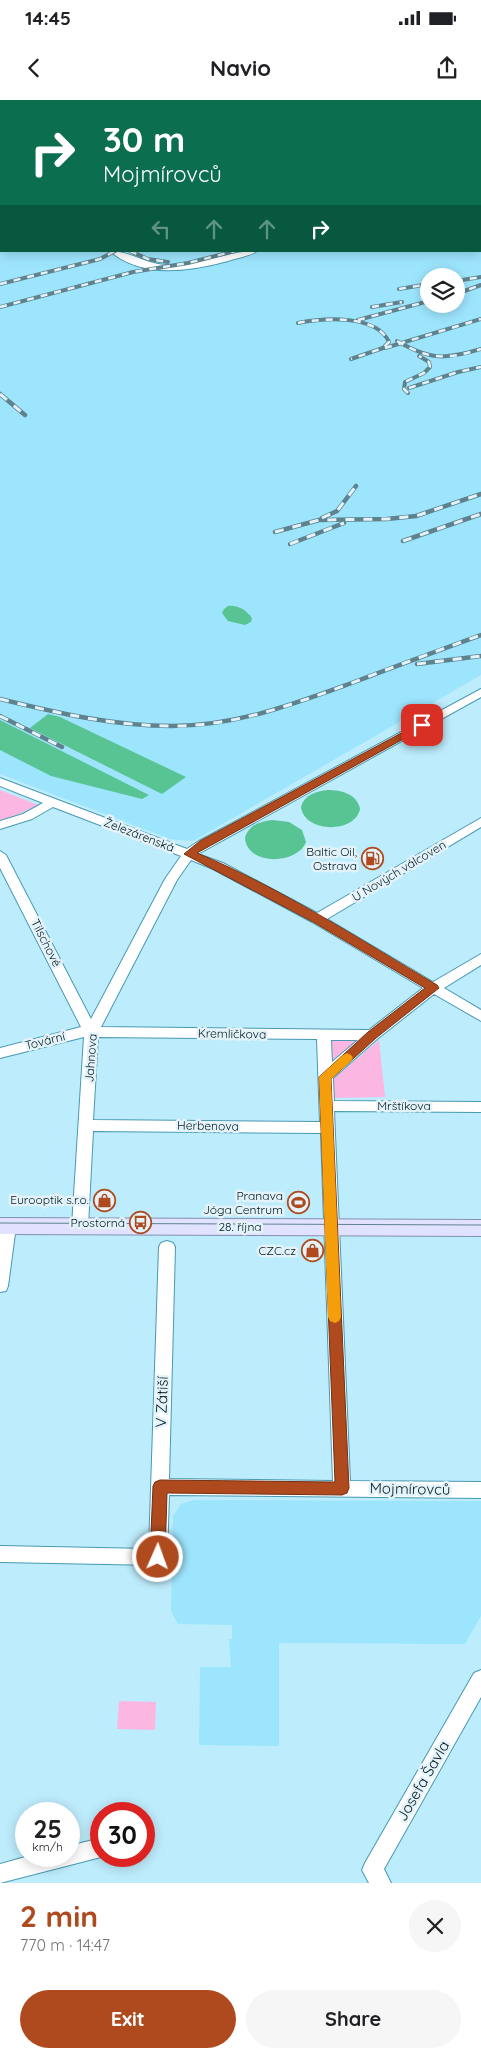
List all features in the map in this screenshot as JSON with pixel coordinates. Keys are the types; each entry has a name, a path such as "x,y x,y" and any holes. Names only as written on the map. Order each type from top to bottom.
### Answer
{"main road":[{"name":"28. října","path":"4,1226 481,1228"}],"street":[{"path":"116,252 145,266 183,268 196,267 249,252"},
{"path":"189,854 203,844 481,692"},
{"name":"Železárenská","path":"0,782 218,866 317,919 481,1016"},
{"path":"0,826 24,819 52,802"},
{"name":"U Nových válcoven","path":"317,919 481,822"},
{"name":"Jahnova","path":"80,1226 91,1032 171,880 189,854"},
{"name":"Tilschové","path":"0,855 91,1032"},
{"path":"325,1077 372,1035 433,988 481,959"},
{"name":"Tovární","path":"0,1053 80,1032 91,1032"},
{"name":"Kremličkova","path":"91,1032 372,1035"},
{"path":"324,1035 342,1488"},
{"name":"Mrštíkova","path":"327,1106 481,1106"},
{"name":"Herbenova","path":"87,1125 328,1128"},
{"path":"0,1286 4,1226"},
{"name":"V Zátiší","path":"0,1554 158,1557 167,1247"},
{"name":"Mojmírovců","path":"160,1486 481,1490"},
{"name":"Josefa Šavla","path":"380,1883 372,1870 481,1679"},
{"path":"0,1874 26,1867"}],"shaded area":[{"path":"0,252 481,252 481,675 193,841 170,839 0,774"},
{"path":"228,606 235,606 244,610 252,618 251,622 245,625 228,621 222,613"},
{"path":"48,714 60,717 186,777 162,794 30,728"},
{"path":"0,720 149,795 142,799 51,776 0,750"},
{"path":"0,790 38,805 0,821"},
{"path":"319,791 343,792 356,800 360,809 356,817 349,823 340,826 320,826 304,816 301,807 305,799"},
{"path":"264,821 289,822 302,830 306,842 301,850 293,855 273,859 263,858 254,854 248,847 245,838 249,830"},
{"path":"330,1038 363,1038 330,1066"},
{"path":"379,1040 385,1097 333,1098 332,1080"},
{"path":"194,1500 481,1501 481,1616 465,1644 279,1643 279,1746 199,1745 200,1667 231,1667 229,1639 232,1639 232,1625 178,1624 171,1611 173,1516 181,1504"},
{"path":"119,1701 156,1702 155,1730 117,1729"}],"tram line":[{"path":"0,1223 481,1225"}],"railway":[{"path":"0,100 5,100"},
{"path":"0,284 100,259 113,252"},
{"path":"132,252 148,259 168,262"},
{"path":"0,307 133,272 188,263 231,252"},
{"path":"465,280 481,277"},
{"path":"465,291 481,285"},
{"path":"399,289 420,286"},
{"path":"372,307 402,302"},
{"path":"358,320 420,303"},
{"path":"298,323 335,319 361,322 382,333 389,342 383,348 351,359"},
{"path":"401,343 481,319"},
{"path":"397,341 401,343"},
{"path":"385,348 401,343"},
{"path":"401,343 419,352 438,356 457,355 481,349"},
{"path":"408,393 404,389 405,382 424,373 430,367 429,362 419,356"},
{"path":"409,388 458,372 481,367"},
{"path":"0,394 25,415"},
{"path":"322,518 337,511 356,486"},
{"path":"275,532 319,520 387,519 416,516 481,494"},
{"path":"403,541 481,514"},
{"path":"290,544 344,523"},
{"path":"0,699 64,714 129,724 172,726 218,722 262,713 306,699 481,635"},
{"path":"417,664 481,656"},
{"path":"0,716 62,747"}],"slow traffic":[{"path":"335,1317 325,1077 347,1058"}],"place":[{"name":"Baltic Oil, Ostrava","path":"373,859"},
{"name":"Eurooptik s.r.o.","path":"105,1200"},
{"name":"Pranava Jóga Centrum","path":"299,1203"},
{"name":"Prostorná","path":"141,1223"},
{"name":"CZC.cz","path":"312,1251"}],"route":[{"path":"158,1557 160,1486 342,1488 325,1077 372,1035 433,988 317,919 218,866 189,854 203,844 422,725"}]}
